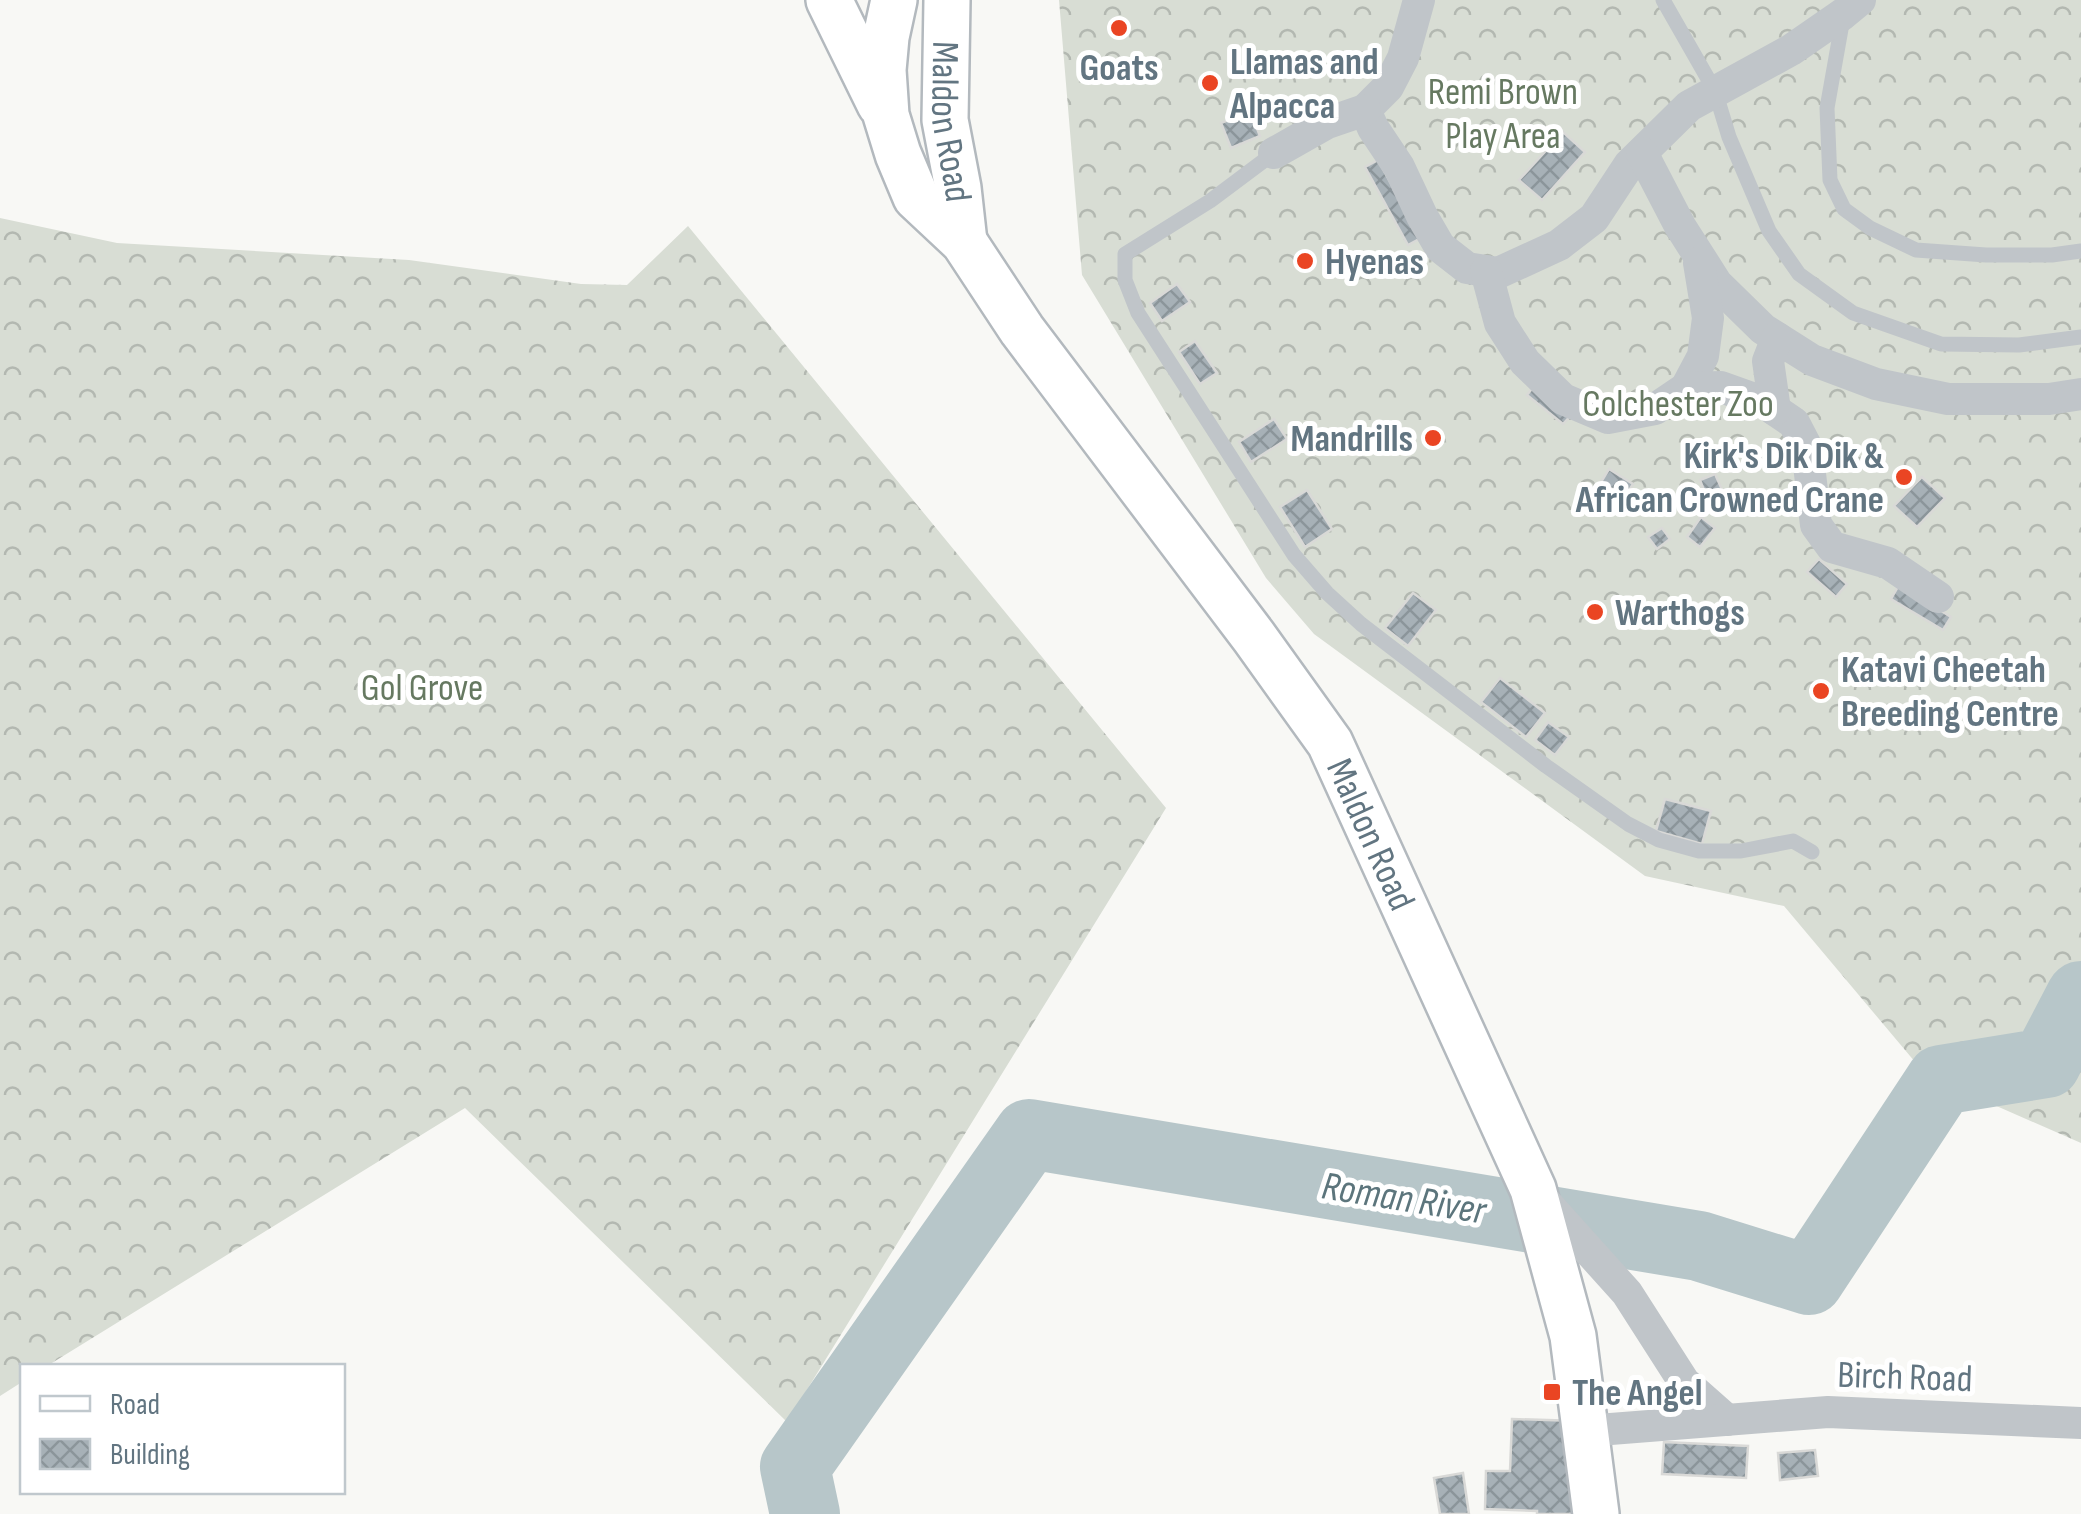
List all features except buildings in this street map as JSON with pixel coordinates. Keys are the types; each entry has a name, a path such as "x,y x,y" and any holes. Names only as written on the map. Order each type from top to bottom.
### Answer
{"main road":[{"path":"829,0 886,115"},
{"name":"Maldon Road","path":"894,0 886,37 886,115 916,197 964,242 1032,344 1330,743 1533,1188 1572,1336 1596,1514"},
{"name":"Maldon Road","path":"946,0 945,120 964,242"}],"street":[{"path":"1274,153 1327,123 1364,110 1388,87 1402,58 1419,0"},
{"path":"1364,110 1440,246 1467,268 1498,273 1559,244 1594,218 1629,165 1688,106 1791,50 1847,5"},
{"path":"1642,153 1680,226 1717,284 1763,330 1812,360 1876,384 1948,399 2081,394"},
{"path":"1486,271 1500,322 1525,362 1563,399 1608,418 1655,409 1686,388 1704,356 1708,318 1698,254"},
{"path":"1775,410 1768,361 1777,338"},
{"path":"1686,388 1721,387 1763,402 1794,423 1808,448 1816,524 1832,548 1888,563 1938,597"},
{"path":"1533,1188 1627,1294 1684,1382 1727,1420"},
{"name":"Birch Road","path":"1585,1432 1828,1412 2081,1423"}],"lane":[{"path":"1663,0 1715,92 1768,231 1799,274 1852,314 1941,344 2020,345 2081,337"},
{"path":"1847,5 1827,108 1830,180 1844,209 1870,228 1916,250 1986,255 2081,251"},
{"path":"1274,153 1125,254 1125,280 1138,313 1294,554 1360,624 1628,824 1659,840 1699,851 1740,850 1794,841 1812,852"}],"green space":[{"name":"Colchester Zoo","path":"1059,0 2081,0 2081,1143 1926,1075 1784,906 1645,876 1314,634 1266,578 1082,275"},
{"name":"Gol Grove","path":"0,218 117,243 409,260 581,284 627,285 688,226 1166,808 787,1422 465,1108 50,1364 20,1364 20,1383 0,1396"}],"waterway":[{"name":"Roman River","path":"805,1514 795,1467 1029,1134 1699,1246 1809,1280 1941,1080 2046,1063 2081,996"}],"place":[{"name":"Goats","path":"1119,28"},
{"name":"Llamas and Alpacca","path":"1210,83"},
{"name":"Hyenas","path":"1305,261"},
{"name":"Mandrills","path":"1433,438"},
{"name":"Kirk's Dik Dik & African Crowned Crane","path":"1904,477"},
{"name":"Warthogs","path":"1595,612"},
{"name":"Katavi Cheetah Breeding Centre","path":"1821,691"},
{"name":"The Angel","path":"1552,1392"}],"park label":[{"name":"Remi Brown Play Area","path":"1503,112"}]}
